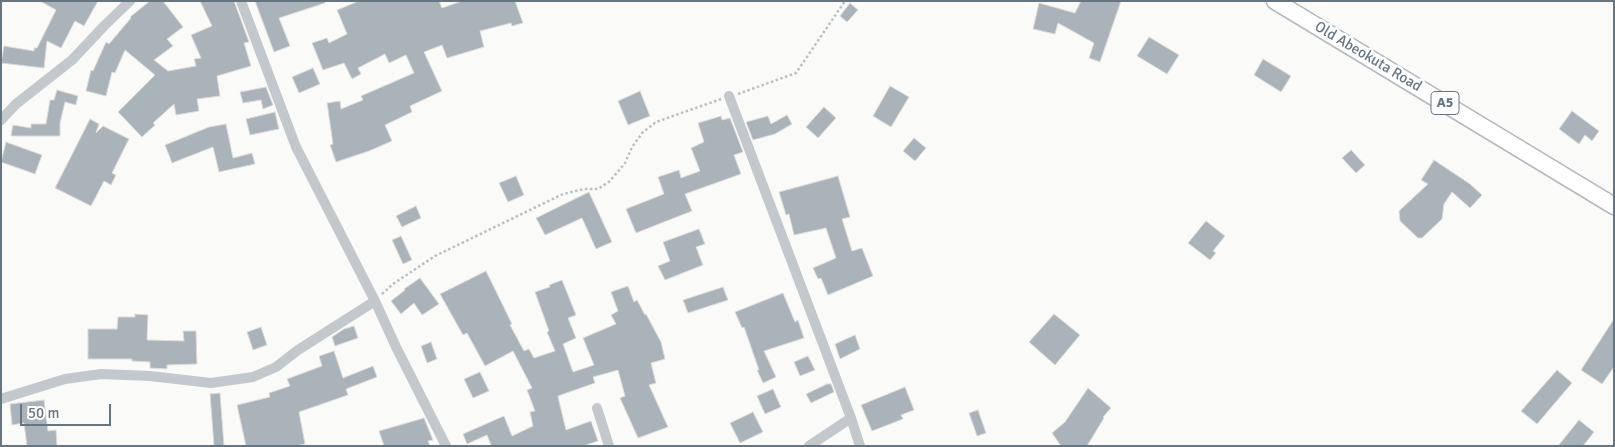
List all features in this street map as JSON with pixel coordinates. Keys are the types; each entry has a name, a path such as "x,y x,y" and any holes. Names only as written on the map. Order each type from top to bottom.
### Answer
{"highway":[{"name":"Old Abeokuta Road","path":"1275,1 1614,206"}],"street":[{"path":"1,120 16,104 72,60 130,1"},
{"path":"241,1 296,147 375,301 446,446"},
{"path":"729,96 860,446"},
{"path":"1,399 65,379 101,374 150,376 211,383 253,377 276,367 298,350 375,301"},
{"path":"597,408 609,446"},
{"path":"809,446 851,418"}],"path":[{"path":"375,301 393,284 435,256 563,194 584,189 598,189 610,181 625,163 632,147 643,132 656,122 796,73 845,1"}],"building":[{"path":"40,1 98,1 84,26 75,21 61,48 47,41 44,68 1,63 4,46 34,51 34,48 37,48 56,10"},
{"path":"150,1 163,1 183,27 167,39 173,46 154,60 168,71 196,66 194,59 201,58 191,35 212,26 200,1 234,1 249,42 244,43 251,66 217,76 220,96 197,99 199,111 176,115 174,104 153,123 155,125 142,137 118,112 155,75 125,50 115,73 112,72 106,96 86,91 91,70 93,71 106,42 109,44 130,17"},
{"path":"255,1 325,1 325,3 279,18 290,46 274,52"},
{"path":"359,1 439,1 442,8 462,1 515,1 523,23 512,26 511,23 480,31 484,47 447,58 442,45 424,52 442,91 410,106 412,112 385,125 392,141 336,162 330,145 333,144 327,103 340,101 341,109 363,100 361,96 414,73 406,55 389,63 385,54 358,68 361,74 352,79 344,63 323,70 312,43 327,38 329,43 347,34 337,10"},
{"path":"1081,1 1121,1 1100,62 1089,58 1094,43 1058,23 1055,34 1033,29 1039,3 1075,13"},
{"path":"850,3 858,10 847,22 840,16"},
{"path":"1149,37 1179,55 1167,74 1137,56"},
{"path":"1263,59 1291,76 1281,92 1254,75"},
{"path":"313,68 320,84 299,93 292,77"},
{"path":"890,86 909,97 891,127 873,116"},
{"path":"266,87 273,105 263,109 261,100 243,103 240,92"},
{"path":"57,90 78,96 76,105 65,102 60,123 60,136 11,136 13,125 31,128 31,124 46,124 50,100 54,100"},
{"path":"640,91 650,116 628,125 618,101"},
{"path":"824,107 836,118 818,138 806,127"},
{"path":"1572,111 1599,131 1592,141 1585,135 1579,144 1559,129"},
{"path":"275,112 279,129 250,135 246,119"},
{"path":"787,115 792,124 775,134 753,140 746,122 768,116 771,124"},
{"path":"721,116 722,120 730,118 743,152 734,155 741,174 685,194 692,211 636,233 626,209 664,194 658,177 679,170 681,178 700,171 691,148 704,142 698,123"},
{"path":"90,119 99,124 96,133 103,126 129,139 112,173 116,175 111,185 104,181 91,206 55,188"},
{"path":"226,124 233,158 252,153 255,164 219,172 213,147 172,163 165,145 209,127"},
{"path":"914,138 926,148 915,161 903,151"},
{"path":"6,142 42,155 35,174 1,162"},
{"path":"1351,150 1365,165 1356,173 1342,158"},
{"path":"1434,160 1470,184 1482,195 1470,208 1452,192 1444,204 1442,219 1422,238 1418,238 1400,221 1399,211 1428,184 1421,180"},
{"path":"516,176 524,195 508,202 499,183"},
{"path":"838,176 850,217 842,219 852,251 862,248 873,276 828,295 821,278 818,279 813,268 836,258 826,228 794,235 789,214 786,215 779,192"},
{"path":"589,192 612,242 596,249 582,218 545,235 536,218"},
{"path":"416,206 421,218 402,227 396,216"},
{"path":"1206,221 1225,236 1213,251 1216,253 1210,260 1188,243"},
{"path":"699,229 705,244 696,247 703,265 665,280 658,266 670,261 663,242"},
{"path":"401,236 412,260 403,264 392,240"},
{"path":"486,271 524,351 529,349 534,358 555,351 535,292 550,287 549,285 562,280 576,315 568,318 576,338 563,344 573,372 594,365 583,338 616,324 611,315 618,311 611,292 628,286 634,302 637,300 661,342 665,359 651,363 656,383 649,385 668,427 638,438 620,398 625,396 618,370 593,377 595,383 558,396 566,430 591,421 598,441 583,446 490,446 487,435 467,444 463,434 504,416 512,436 533,426 530,412 535,411 527,390 532,388 513,351 485,366 467,333 463,335 440,294"},
{"path":"420,278 439,304 422,315 414,303 401,314 391,301"},
{"path":"723,287 728,300 688,313 683,300"},
{"path":"783,293 795,322 798,320 804,338 764,351 776,377 763,383 757,370 759,370 744,327 742,328 735,312"},
{"path":"135,314 148,315 147,340 184,341 183,331 196,331 197,364 167,365 167,369 150,368 150,362 132,361 132,359 88,359 88,329 117,329 118,317 135,317"},
{"path":"1054,314 1080,335 1055,365 1029,342"},
{"path":"1614,319 1614,367 1602,384 1581,370"},
{"path":"354,326 358,338 335,346 332,337 344,329"},
{"path":"261,327 267,345 253,350 247,332"},
{"path":"855,335 860,349 840,359 835,344"},
{"path":"431,342 437,359 427,363 421,346"},
{"path":"334,351 343,378 373,366 377,377 346,389 348,395 299,412 305,444 295,446 246,446 237,405 270,397 269,393 290,386 287,379 322,366 319,356"},
{"path":"808,356 815,370 800,376 794,362"},
{"path":"1557,370 1572,383 1537,424 1521,411"},
{"path":"480,372 489,391 473,398 464,379"},
{"path":"831,384 834,392 811,403 806,394"},
{"path":"905,387 914,410 901,415 903,419 872,431 861,405"},
{"path":"1088,388 1111,408 1103,417 1087,446 1061,446 1052,433 1065,422"},
{"path":"773,389 781,407 765,414 757,396"},
{"path":"220,393 224,446 214,446 210,394"},
{"path":"44,400 48,431 56,430 57,446 27,446 24,423 12,425 10,404"},
{"path":"978,410 986,433 977,436 969,413"},
{"path":"753,412 763,432 740,443 730,423"},
{"path":"424,418 433,440 428,441 430,446 384,446 379,431"},
{"path":"1579,420 1594,432 1583,446 1558,446"}]}
